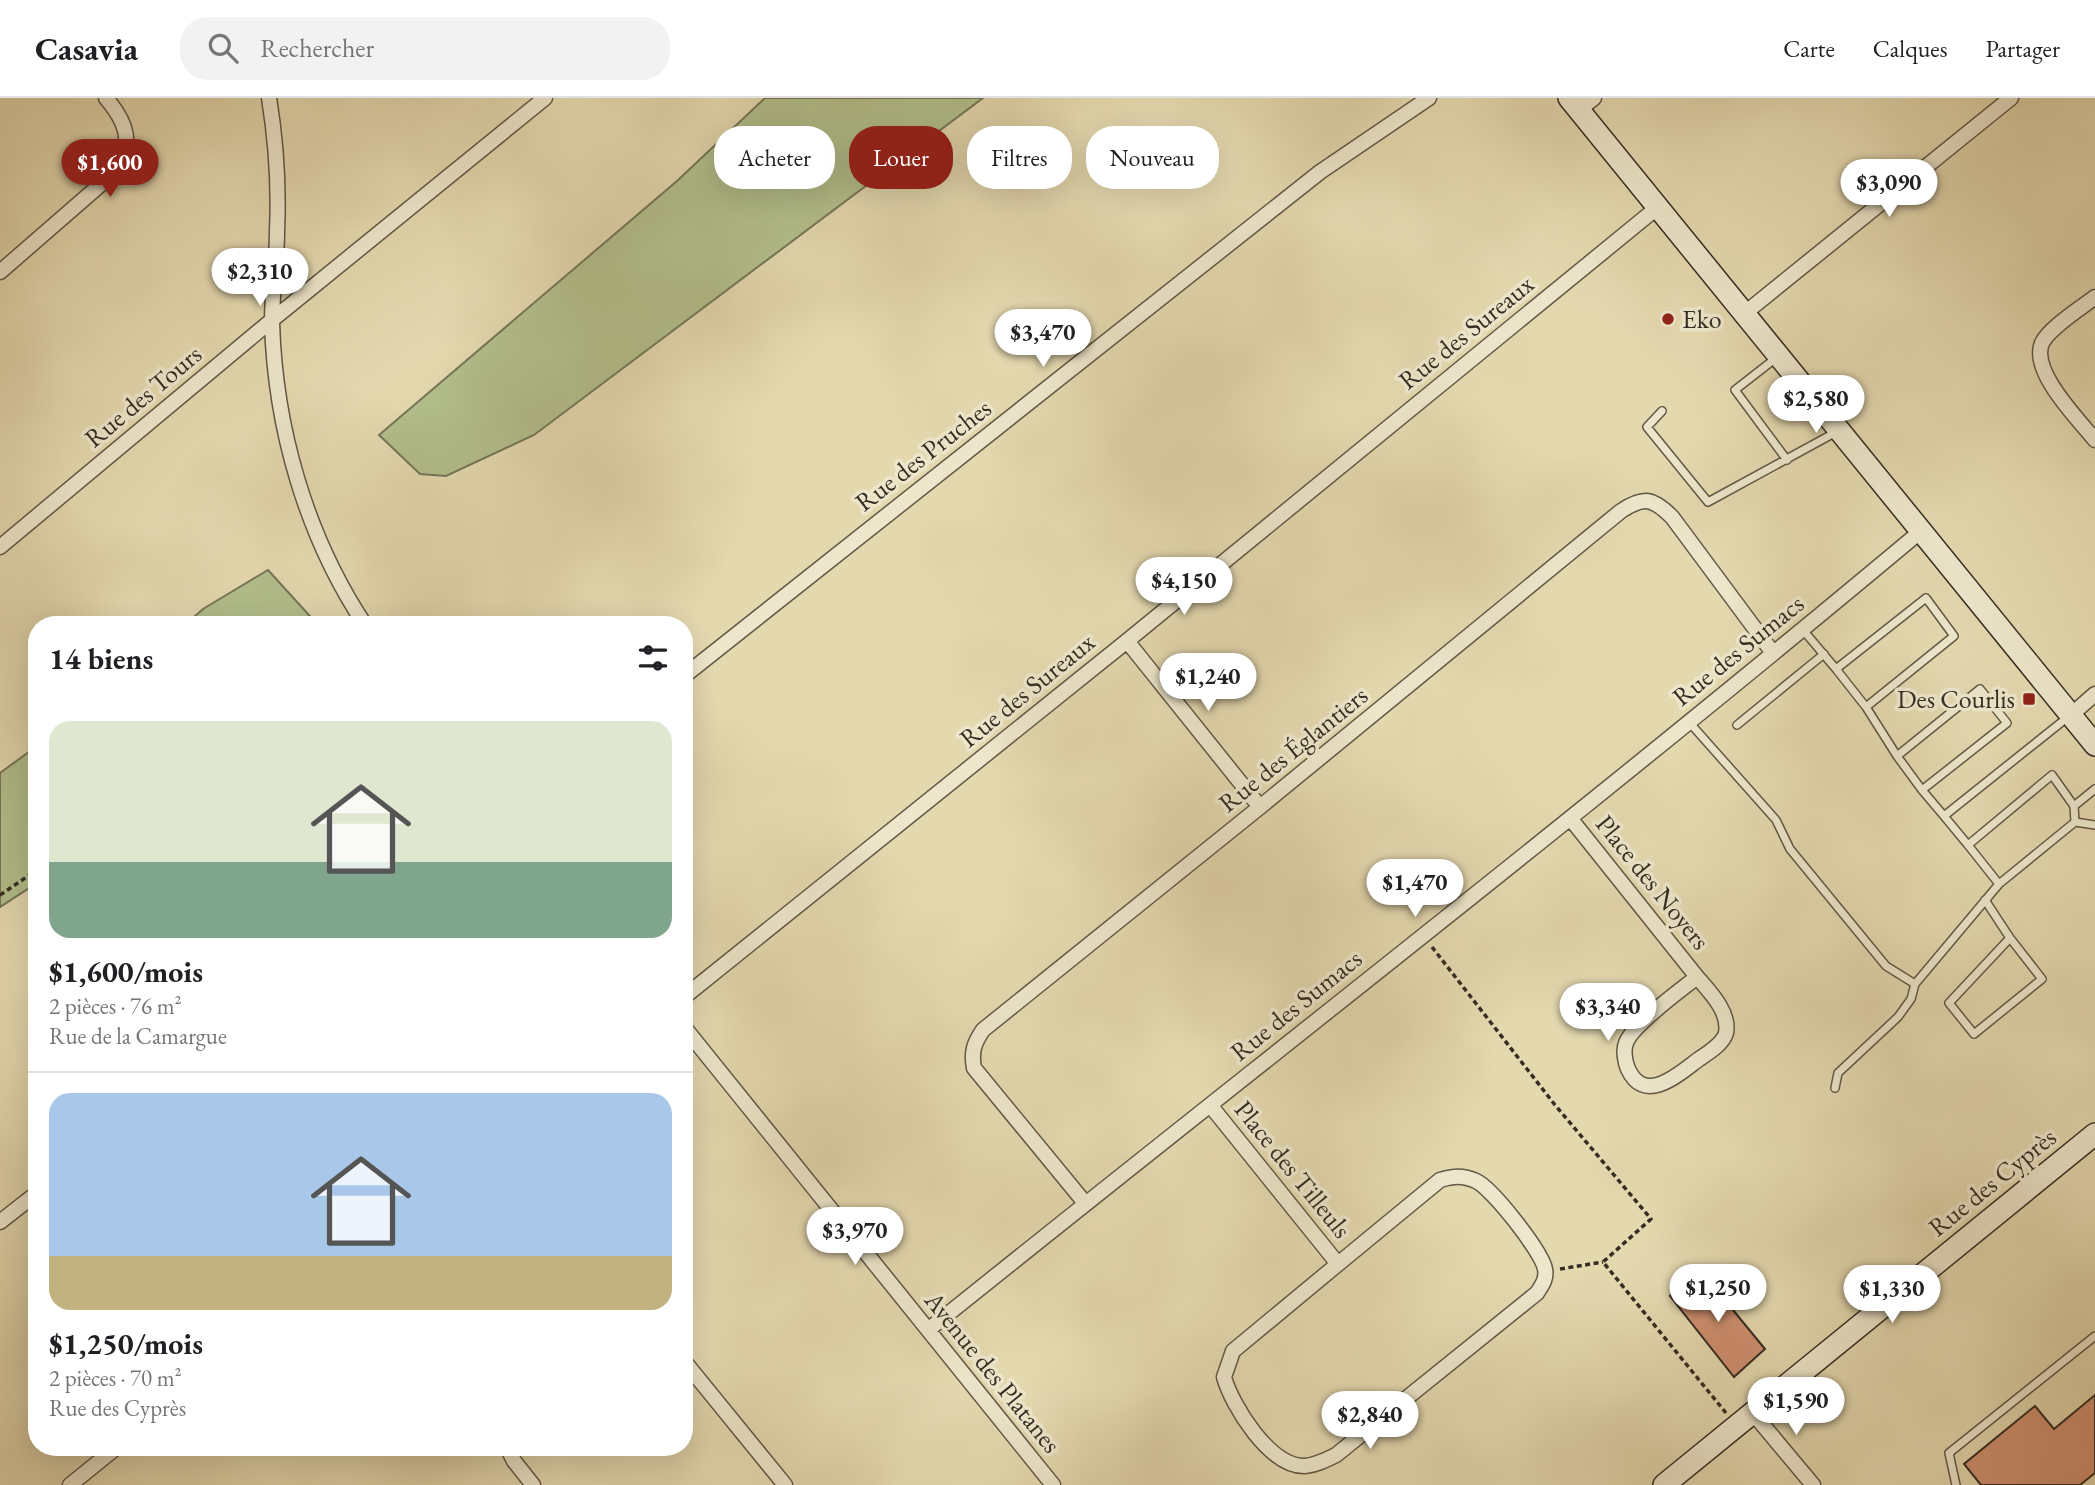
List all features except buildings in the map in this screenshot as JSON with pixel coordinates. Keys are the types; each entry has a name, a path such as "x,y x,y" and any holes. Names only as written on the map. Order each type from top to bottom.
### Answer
{"main road":[{"path":"1581,102 1658,206 2095,745"},
{"name":"Rue des Cyprès","path":"1664,1485 2095,1134"}],"street":[{"path":"1,268 115,172 124,158 126,129 106,98"},
{"path":"269,98 274,126 278,229 272,320 276,385 290,457 318,535 359,616"},
{"name":"Rue des Tours","path":"0,547 272,320 545,98"},
{"name":"Rue des Pruches","path":"693,669 1320,172 1429,98"},
{"path":"1745,313 2011,98"},
{"name":"Rue des Sureaux","path":"693,990 1127,641 1658,206"},
{"path":"2095,297 2052,331 2042,342 2039,354 2042,369 2049,382 2095,440"},
{"name":"Rue des Églantiers","path":"1085,1203 974,1068 974,1043 983,1030 1261,807 1632,503 1647,500 1661,505 1773,653"},
{"name":"Rue des Sumacs","path":"928,1330 1570,818 1921,531"},
{"path":"1127,641 1261,807"},
{"path":"2071,715 2095,694"},
{"name":"Place des Noyers","path":"1570,818 1717,1000 1726,1023 1726,1035 1717,1046 1670,1082 1655,1087 1640,1083 1629,1071 1625,1056 1626,1043 1634,1029 1697,977"},
{"name":"Avenue des Platanes","path":"693,1038 1053,1485"},
{"name":"Place des Tilleuls","path":"1210,1105 1338,1264"},
{"name":"Place des Tilleuls","path":"1453,1176 1466,1177 1486,1186 1540,1254 1546,1271 1545,1282 1537,1293 1336,1455 1320,1463 1304,1466 1287,1462 1274,1454 1234,1405 1224,1377 1225,1370 1233,1351 1338,1264 1440,1180 1453,1176"},
{"path":"0,1222 28,1200"},
{"path":"693,1373 785,1485"},
{"path":"1752,1412 1813,1485"},
{"path":"70,1485 106,1456"},
{"path":"512,1456 533,1485"}],"lane":[{"path":"1779,356 1735,390 1787,460"},
{"path":"1662,411 1647,427 1708,502 1839,430"},
{"path":"1836,669 1926,598 1954,636 1866,707"},
{"path":"1803,630 1866,707 1922,790 1999,884"},
{"path":"1737,725 1824,654"},
{"path":"1897,756 1980,689 2007,723 1922,790"},
{"path":"1944,816 2071,715"},
{"path":"1689,721 1776,820 1790,849 1886,965 1915,984"},
{"path":"1968,845 2052,775 2074,806 2076,822"},
{"path":"2074,806 2095,789"},
{"path":"1835,1088 1838,1073 1898,1017 1911,999 1915,984 1999,884 2076,822 2095,825"},
{"path":"1985,900 2042,979 1974,1034 1949,1003 2010,938"},
{"path":"1956,1485 1950,1453 2095,1336"}],"path":[{"path":"0,895 28,876"},
{"path":"1422,936 1555,1105 1651,1219 1603,1262 1546,1271"},
{"path":"1603,1262 1726,1413 1752,1412"}],"green space":[{"path":"765,98 983,98 946,126 849,126 849,189 862,189 534,435 446,476 420,474 379,435 677,181 714,146 714,189 835,189 835,126 735,126"},
{"path":"268,570 310,616 195,616"},
{"path":"28,753 28,889 0,907 0,773"}],"place":[{"name":"Eko","path":"1668,319"},
{"name":"Des Courlis","path":"2029,699"}]}
